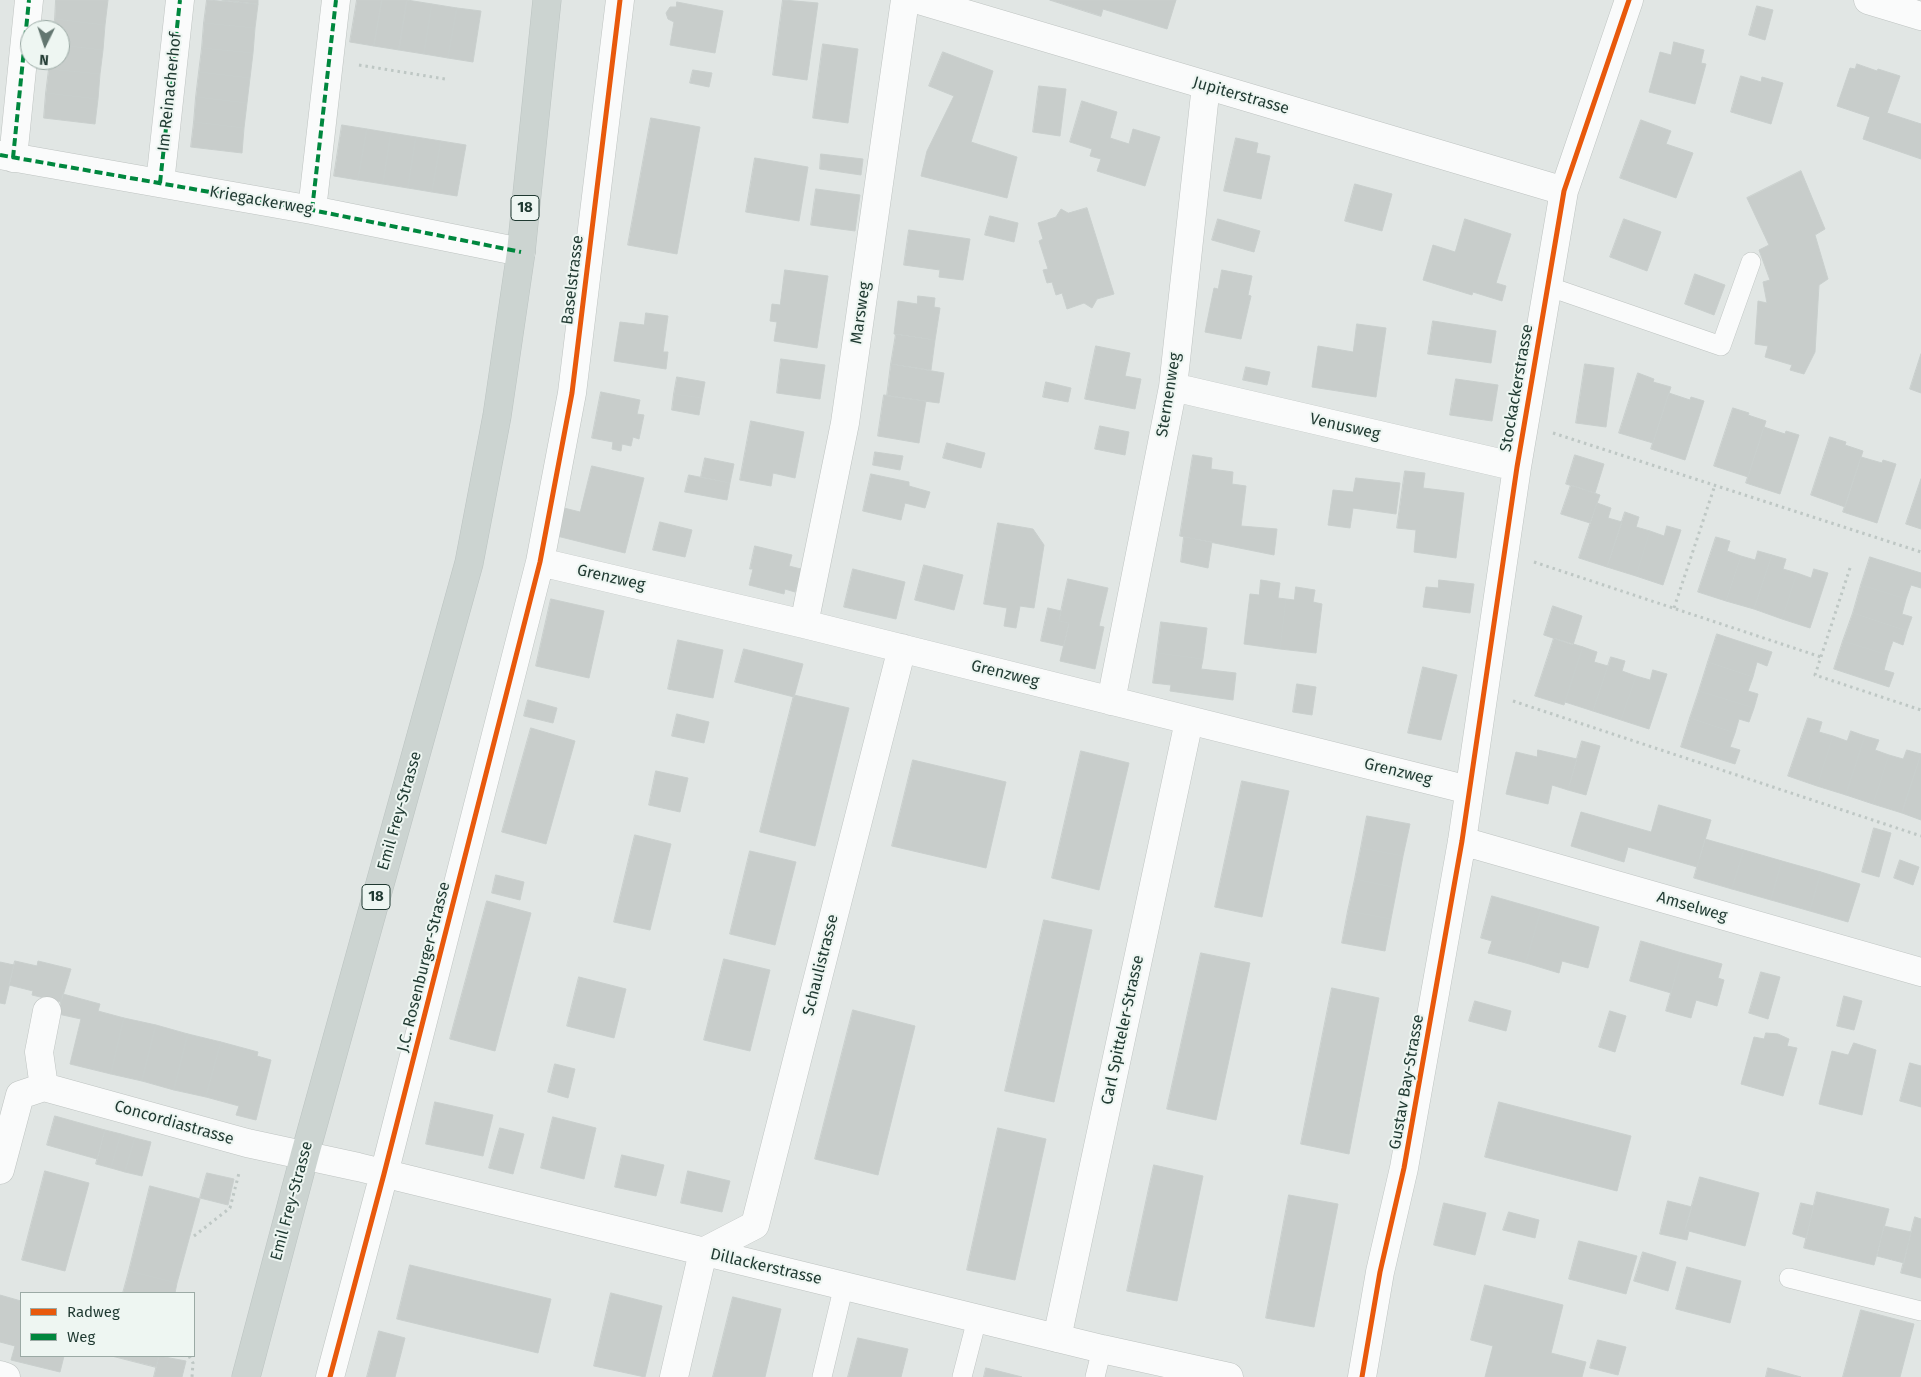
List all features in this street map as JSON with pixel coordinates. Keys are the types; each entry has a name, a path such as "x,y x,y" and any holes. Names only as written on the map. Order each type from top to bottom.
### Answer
{"main road":[{"name":"18","path":"521,252 547,0"},
{"name":"Emil Frey-Strasse","path":"246,1377 304,1154 470,563 497,416 521,252"}],"street":[{"path":"7,157 29,0"},
{"name":"Im Reinacherhof","path":"160,183 180,0"},
{"path":"312,210 336,0"},
{"name":"Baselstrasse","path":"540,562 572,393 620,0"},
{"name":"Marsweg","path":"804,624 845,423 905,0"},
{"name":"Jupiterstrasse","path":"919,0 1564,191"},
{"name":"Stockackerstrasse","path":"1469,790 1516,467 1564,191 1629,0"},
{"path":"1868,0 1921,16"},
{"name":"Sternenweg","path":"1111,701 1173,387 1206,85"},
{"name":"Kriegackerweg","path":"7,157 312,210 521,252"},
{"name":"Venusweg","path":"1173,387 1516,467"},
{"name":"Grenzweg","path":"540,562 902,648 1469,790"},
{"name":"J.C. Rosenburger-Strasse","path":"330,1377 384,1174 540,562"},
{"name":"Schaulistrasse","path":"704,1252 755,1225 902,648"},
{"name":"Carl Spitteler-Strasse","path":"1057,1338 1189,721"},
{"name":"Gustav Bay-Strasse","path":"1362,1377 1380,1272 1404,1168 1462,842 1469,790"},
{"name":"Amselweg","path":"1462,842 1921,972"},
{"path":"0,1170 20,1096 44,1087 39,1052 47,1011"},
{"name":"Concordiastrasse","path":"44,1087 247,1143 304,1154"},
{"name":"Dillackerstrasse","path":"304,1154 977,1319 1229,1377"},
{"path":"674,1377 704,1252"},
{"path":"0,1375 6,1377"}],"lane":[{"path":"1547,286 1721,346 1750,262"},
{"path":"1789,1278 1921,1311"},
{"path":"822,1377 844,1286"},
{"path":"962,1377 977,1319"},
{"path":"1095,1377 1102,1349"}],"path":[{"path":"329,60 445,79"},
{"path":"1524,423 1921,552"},
{"path":"1674,608 1715,485"},
{"path":"1504,552 1821,657"},
{"path":"1850,568 1815,675 1921,710"},
{"path":"1484,691 1921,836"},
{"path":"194,1236 230,1208 247,1143"},
{"path":"190,1357 193,1363 192,1377"}],"building":[{"path":"56,0 108,0 105,25 55,19"},
{"path":"207,0 258,4 255,28 204,23"},
{"path":"222,0 258,0 258,4"},
{"path":"357,0 382,0 374,46 350,42"},
{"path":"382,0 407,0 399,50 374,46"},
{"path":"407,0 432,4 424,54 399,50"},
{"path":"783,0 818,3 807,80 773,75"},
{"path":"1050,0 1176,0 1167,29 1103,9 1101,16"},
{"path":"677,2 723,11 715,53 670,45 674,22 668,19 666,13 670,7 676,7"},
{"path":"432,4 457,8 448,58 424,54"},
{"path":"1757,6 1773,10 1765,40 1749,35"},
{"path":"457,8 481,11 473,62 448,58"},
{"path":"70,21 105,25 103,50 70,46"},
{"path":"204,23 255,28 253,53 202,48"},
{"path":"1674,42 1704,50 1701,63 1706,64 1695,104 1649,92 1660,52 1671,55"},
{"path":"823,44 858,49 848,123 813,118"},
{"path":"70,46 103,50 100,74 59,70 70,70"},
{"path":"202,48 253,53 250,78 199,72"},
{"path":"943,52 993,71 971,142 1017,157 1007,198 921,176 927,151 954,96 929,86"},
{"path":"1857,64 1900,76 1887,113 1921,124 1921,159 1863,139 1870,117 1837,106 1850,68 1855,69"},
{"path":"49,70 100,74 98,99 46,93"},
{"path":"693,70 712,73 709,87 690,83"},
{"path":"199,72 250,78 247,103 196,97"},
{"path":"1741,76 1761,82 1762,77 1783,83 1771,124 1731,112"},
{"path":"1039,86 1066,89 1060,136 1033,132"},
{"path":"46,93 98,99 95,124 44,118"},
{"path":"196,97 247,103 244,128 194,122"},
{"path":"1082,101 1117,112 1110,138 1129,144 1133,129 1160,137 1145,186 1097,171 1101,159 1090,156 1092,149 1070,142"},
{"path":"651,118 700,127 677,254 628,245"},
{"path":"1641,120 1671,131 1666,144 1693,153 1676,198 1620,178"},
{"path":"194,122 244,128 242,153 191,147"},
{"path":"342,125 367,129 358,180 334,176"},
{"path":"367,129 391,133 383,184 358,180"},
{"path":"391,133 416,137 408,188 383,184"},
{"path":"416,137 441,141 432,192 408,188"},
{"path":"1236,138 1258,143 1256,153 1270,156 1261,199 1224,191"},
{"path":"441,141 466,145 457,196 432,192"},
{"path":"821,154 863,159 861,175 820,169"},
{"path":"755,158 808,167 799,221 746,212"},
{"path":"1801,171 1825,229 1815,235 1828,279 1819,285 1815,352 1804,374 1790,370 1792,365 1765,357 1768,346 1755,344 1758,301 1767,303 1763,282 1770,280 1759,250 1769,245 1747,198"},
{"path":"1355,184 1392,194 1382,231 1345,221"},
{"path":"816,189 860,195 855,231 811,225"},
{"path":"1087,208 1114,294 1097,299 1092,308 1084,303 1067,309 1062,293 1056,295 1052,282 1047,283 1043,270 1048,269 1039,241 1043,239 1038,223 1056,217 1061,209 1068,213"},
{"path":"990,216 1018,223 1014,242 985,235"},
{"path":"1218,219 1260,231 1254,252 1212,240"},
{"path":"1465,219 1511,234 1496,283 1506,286 1502,301 1473,292 1472,295 1423,280 1433,245 1455,252"},
{"path":"1624,219 1661,232 1647,271 1610,257"},
{"path":"909,230 970,239 963,280 939,277 940,270 904,265"},
{"path":"785,270 828,276 817,348 774,341 777,322 770,321 772,304 780,305"},
{"path":"1222,270 1252,276 1248,295 1251,296 1241,339 1205,332 1214,288 1218,289"},
{"path":"1695,274 1725,285 1714,315 1685,304"},
{"path":"918,296 935,298 934,307 940,308 935,340 894,334 898,301 917,304"},
{"path":"646,313 668,316 663,352 668,352 666,369 614,361 620,322 644,325"},
{"path":"1433,321 1496,331 1491,363 1428,354"},
{"path":"1357,324 1386,328 1376,397 1312,387 1318,346 1353,352"},
{"path":"896,334 935,340 931,370 891,364"},
{"path":"1096,346 1130,353 1125,376 1141,379 1135,409 1085,399"},
{"path":"1921,354 1921,393 1910,389"},
{"path":"781,359 825,365 820,399 777,393"},
{"path":"891,364 944,373 939,403 887,396"},
{"path":"1585,364 1614,368 1606,427 1576,423"},
{"path":"1246,367 1270,372 1267,385 1243,380"},
{"path":"1638,373 1654,379 1653,382 1671,387 1653,443 1619,433"},
{"path":"677,377 705,382 702,398 674,394"},
{"path":"1456,379 1498,385 1492,421 1450,415"},
{"path":"1046,382 1071,388 1068,402 1043,397"},
{"path":"601,392 640,400 637,414 644,415 639,439 633,437 631,446 622,444 621,451 612,449 613,442 592,438"},
{"path":"1669,393 1690,400 1691,397 1704,401 1685,460 1651,449"},
{"path":"674,394 702,398 699,415 672,410"},
{"path":"884,395 926,401 919,443 878,436"},
{"path":"1733,408 1766,421 1748,477 1714,466"},
{"path":"751,421 804,432 795,478 773,473 771,486 740,480"},
{"path":"1100,426 1129,432 1125,455 1095,449"},
{"path":"1764,427 1785,434 1786,431 1799,435 1780,494 1746,483"},
{"path":"1830,437 1846,442 1845,445 1863,451 1845,507 1811,495"},
{"path":"947,443 985,453 981,468 943,458"},
{"path":"875,452 903,456 900,470 873,465"},
{"path":"1193,455 1212,458 1211,469 1233,472 1232,484 1246,486 1241,526 1277,529 1274,555 1180,536"},
{"path":"1575,455 1604,464 1595,493 1566,484"},
{"path":"1861,457 1882,463 1883,460 1896,464 1877,523 1843,512"},
{"path":"705,458 734,464 730,483 701,477"},
{"path":"592,466 644,478 625,553 553,535 560,507 580,512"},
{"path":"1405,471 1425,473 1423,488 1464,493 1456,558 1414,552 1416,530 1397,528"},
{"path":"871,474 909,482 909,486 930,492 925,508 905,503 901,520 863,511"},
{"path":"689,475 730,483 727,500 685,492"},
{"path":"1356,478 1400,483 1396,514 1353,508 1350,528 1328,525 1333,490 1353,492"},
{"path":"1921,479 1921,529 1906,524"},
{"path":"1571,485 1600,495 1590,523 1561,514"},
{"path":"1597,503 1611,508 1608,518 1622,522 1607,567 1579,558"},
{"path":"1625,512 1639,517 1636,527 1650,531 1636,576 1607,567"},
{"path":"660,522 692,530 685,557 653,550"},
{"path":"998,523 1033,529 1044,545 1034,608 1020,606 1016,628 1004,626 1007,608 984,604"},
{"path":"1667,526 1681,530 1663,585 1636,576 1650,531 1664,536"},
{"path":"1184,537 1212,542 1208,568 1181,562"},
{"path":"1716,537 1730,541 1727,551 1741,556 1726,601 1698,592"},
{"path":"755,546 792,555 789,566 801,569 795,592 785,589 784,594 749,585 753,569 750,569"},
{"path":"1758,551 1772,555 1754,609 1726,601 1741,556 1755,560"},
{"path":"1772,555 1786,559 1783,569 1797,573 1782,619 1754,609"},
{"path":"1870,557 1921,573 1921,588 1911,585 1906,599 1861,585"},
{"path":"924,565 963,575 954,610 915,600"},
{"path":"853,569 905,582 896,619 844,607"},
{"path":"1814,569 1828,573 1810,628 1782,619 1797,573 1811,578"},
{"path":"1068,579 1108,588 1099,626 1104,627 1095,669 1060,661 1069,623 1059,621"},
{"path":"1261,580 1280,583 1278,598 1286,599 1280,649 1244,644 1250,594 1259,595"},
{"path":"1439,580 1474,584 1470,613 1423,607 1426,587 1438,588"},
{"path":"1861,585 1906,599 1902,614 1912,617 1907,631 1853,613"},
{"path":"1296,587 1315,590 1313,602 1322,604 1316,653 1280,649 1286,599 1294,600"},
{"path":"551,599 604,611 589,678 536,666"},
{"path":"1553,606 1582,616 1573,645 1544,635"},
{"path":"1048,608 1061,611 1059,621 1069,623 1064,646 1041,641"},
{"path":"1853,613 1907,631 1903,645 1893,641 1888,655 1843,641"},
{"path":"1161,622 1207,628 1203,659 1157,653"},
{"path":"1717,634 1772,652 1767,666 1757,662 1753,677 1708,662"},
{"path":"1554,638 1583,647 1564,705 1535,696"},
{"path":"678,640 723,650 713,698 668,689"},
{"path":"1843,641 1888,655 1884,670 1894,673 1889,687 1834,669"},
{"path":"1583,647 1597,652 1594,662 1608,666 1593,711 1565,702"},
{"path":"744,649 803,664 794,697 735,682"},
{"path":"1157,653 1203,659 1201,669 1236,673 1233,700 1170,691 1171,685 1153,683"},
{"path":"1611,657 1625,661 1622,671 1636,676 1621,720 1593,711"},
{"path":"1708,662 1753,677 1748,691 1758,694 1754,708 1699,691"},
{"path":"1423,667 1457,675 1441,740 1408,733"},
{"path":"1653,670 1667,674 1649,729 1621,720 1636,676 1650,680"},
{"path":"1297,684 1316,687 1312,715 1293,712"},
{"path":"1699,691 1754,708 1749,722 1739,719 1735,733 1690,718"},
{"path":"794,695 849,708 815,846 760,832"},
{"path":"528,700 557,708 553,723 524,716"},
{"path":"677,714 709,722 704,743 672,736"},
{"path":"1690,718 1735,733 1730,747 1740,750 1735,764 1681,747"},
{"path":"1808,718 1822,722 1819,732 1833,736 1817,786 1788,776"},
{"path":"531,728 575,741 546,844 502,832"},
{"path":"1851,731 1865,736 1846,795 1817,786 1833,736 1847,741"},
{"path":"1865,736 1879,740 1875,750 1889,755 1873,804 1846,795"},
{"path":"1582,741 1600,746 1586,795 1568,790"},
{"path":"1538,750 1577,759 1568,790 1552,785 1548,804 1506,794 1516,752 1537,757"},
{"path":"1907,750 1921,754 1902,813 1873,804 1889,755 1903,759"},
{"path":"1081,751 1129,763 1099,890 1052,878"},
{"path":"1921,754 1921,820 1902,813"},
{"path":"913,760 1006,782 986,868 892,846"},
{"path":"656,771 688,778 680,812 649,805"},
{"path":"1242,781 1289,791 1262,917 1215,907"},
{"path":"1659,805 1711,820 1697,867 1628,847 1624,862 1571,846 1581,812 1651,832"},
{"path":"1367,816 1410,824 1403,856 1361,848"},
{"path":"1874,828 1891,833 1879,877 1862,872"},
{"path":"635,835 671,844 650,930 614,922"},
{"path":"1705,839 1744,850 1732,889 1694,878"},
{"path":"1361,848 1403,856 1397,888 1355,879"},
{"path":"1744,850 1782,861 1771,900 1732,889"},
{"path":"750,851 796,862 775,945 730,934"},
{"path":"1900,860 1919,867 1913,885 1894,878"},
{"path":"1782,861 1821,872 1810,911 1771,900"},
{"path":"1821,872 1860,884 1848,922 1810,911"},
{"path":"496,875 524,882 520,900 492,893"},
{"path":"1355,879 1397,888 1391,919 1348,911"},
{"path":"1492,896 1541,910 1526,963 1488,953 1492,941 1481,938"},
{"path":"487,901 531,913 495,1051 450,1039"},
{"path":"1541,910 1599,927 1588,968 1562,961 1559,973 1526,963"},
{"path":"1348,911 1391,919 1385,951 1342,943"},
{"path":"1044,920 1092,930 1054,1102 1005,1091"},
{"path":"1641,941 1682,953 1671,993 1630,981"},
{"path":"1201,953 1250,963 1216,1120 1167,1109"},
{"path":"1682,953 1722,964 1718,978 1724,980 1717,1006 1696,1000 1691,1018 1666,1011"},
{"path":"724,959 770,970 750,1051 704,1040"},
{"path":"15,961 37,966 38,961 71,969 61,1002 32,995 33,991 9,985"},
{"path":"0,962 14,965 5,1004 0,1003"},
{"path":"1761,972 1780,977 1768,1019 1749,1013"},
{"path":"579,977 626,989 614,1038 567,1026"},
{"path":"1332,988 1379,998 1349,1154 1301,1144"},
{"path":"63,994 100,1004 98,1011 124,1018 111,1074 70,1064 81,1019 58,1014"},
{"path":"1844,996 1862,1001 1854,1030 1837,1026"},
{"path":"1475,1001 1511,1011 1506,1031 1469,1021"},
{"path":"853,1010 915,1026 878,1175 815,1159"},
{"path":"1610,1011 1626,1016 1615,1052 1599,1047"},
{"path":"124,1018 156,1025 142,1081 111,1074"},
{"path":"156,1025 188,1034 174,1090 142,1081"},
{"path":"1766,1033 1778,1034 1789,1039 1787,1046 1797,1048 1783,1096 1741,1084 1754,1037 1764,1039"},
{"path":"188,1034 221,1042 206,1097 174,1090"},
{"path":"221,1042 258,1052 257,1056 271,1060 256,1120 236,1115 239,1106 206,1097"},
{"path":"1854,1043 1876,1050 1862,1115 1819,1104 1832,1051 1848,1055"},
{"path":"1910,1063 1921,1066 1921,1107 1900,1101"},
{"path":"555,1064 575,1069 568,1098 548,1092"},
{"path":"435,1102 493,1115 483,1156 426,1144"},
{"path":"1499,1102 1631,1136 1617,1191 1485,1157"},
{"path":"55,1116 105,1130 97,1159 47,1145"},
{"path":"553,1117 596,1128 584,1179 541,1168"},
{"path":"500,1128 524,1134 513,1174 489,1168"},
{"path":"998,1128 1046,1139 1015,1280 967,1270"},
{"path":"105,1130 121,1134 111,1168 96,1164"},
{"path":"121,1134 135,1138 125,1172 111,1168"},
{"path":"135,1138 151,1142 142,1176 125,1172"},
{"path":"622,1155 664,1165 656,1196 615,1187"},
{"path":"1154,1165 1203,1176 1177,1301 1127,1291"},
{"path":"45,1171 89,1183 65,1271 22,1260"},
{"path":"688,1171 730,1181 722,1212 681,1203"},
{"path":"207,1173 234,1179 228,1205 200,1198"},
{"path":"1700,1177 1759,1193 1745,1246 1685,1230"},
{"path":"150,1186 200,1199 177,1283 129,1271"},
{"path":"1817,1192 1889,1209 1874,1265 1804,1248"},
{"path":"1289,1195 1338,1204 1314,1327 1266,1318"},
{"path":"1668,1201 1692,1207 1685,1230 1689,1231 1687,1240 1660,1234"},
{"path":"1444,1203 1486,1213 1475,1255 1434,1245"},
{"path":"1801,1203 1814,1206 1806,1238 1793,1234"},
{"path":"1509,1212 1539,1220 1535,1238 1503,1230"},
{"path":"1915,1217 1921,1219 1921,1278 1901,1273"},
{"path":"1884,1226 1911,1232 1904,1263 1877,1256"},
{"path":"1579,1241 1637,1256 1626,1294 1569,1279"},
{"path":"1643,1252 1676,1262 1668,1291 1634,1281"},
{"path":"410,1265 551,1299 538,1353 397,1319"},
{"path":"1687,1267 1741,1281 1730,1323 1676,1309"},
{"path":"129,1271 177,1283 175,1292 123,1292"},
{"path":"1485,1285 1563,1305 1551,1353 1586,1362 1582,1377 1485,1377 1493,1346 1471,1340"},
{"path":"611,1293 662,1306 645,1377 594,1366"},
{"path":"0,1295 20,1301 20,1357 64,1357 60,1372 11,1360 15,1346 0,1342"},
{"path":"733,1297 781,1309 765,1377 713,1377"},
{"path":"1861,1310 1914,1324 1900,1377 1843,1377"},
{"path":"379,1331 405,1338 395,1377 367,1377"},
{"path":"858,1338 908,1349 901,1377 848,1377"},
{"path":"1598,1340 1626,1347 1618,1375 1590,1368"},
{"path":"116,1357 159,1357 156,1367"},
{"path":"159,1357 186,1361 182,1377 154,1377"},
{"path":"986,1368 1022,1377 984,1377"},
{"path":"1768,1368 1801,1377 1766,1377"}],"marked path":[{"path":"13,158 29,0"},
{"path":"160,183 180,0"},
{"path":"312,210 336,0"},
{"path":"0,155 312,210 521,252"}],"cycle path":[{"path":"330,1377 384,1174 540,562 572,393 620,0"},
{"path":"1362,1377 1380,1272 1404,1168 1462,841 1517,467 1564,191 1629,0"}]}
